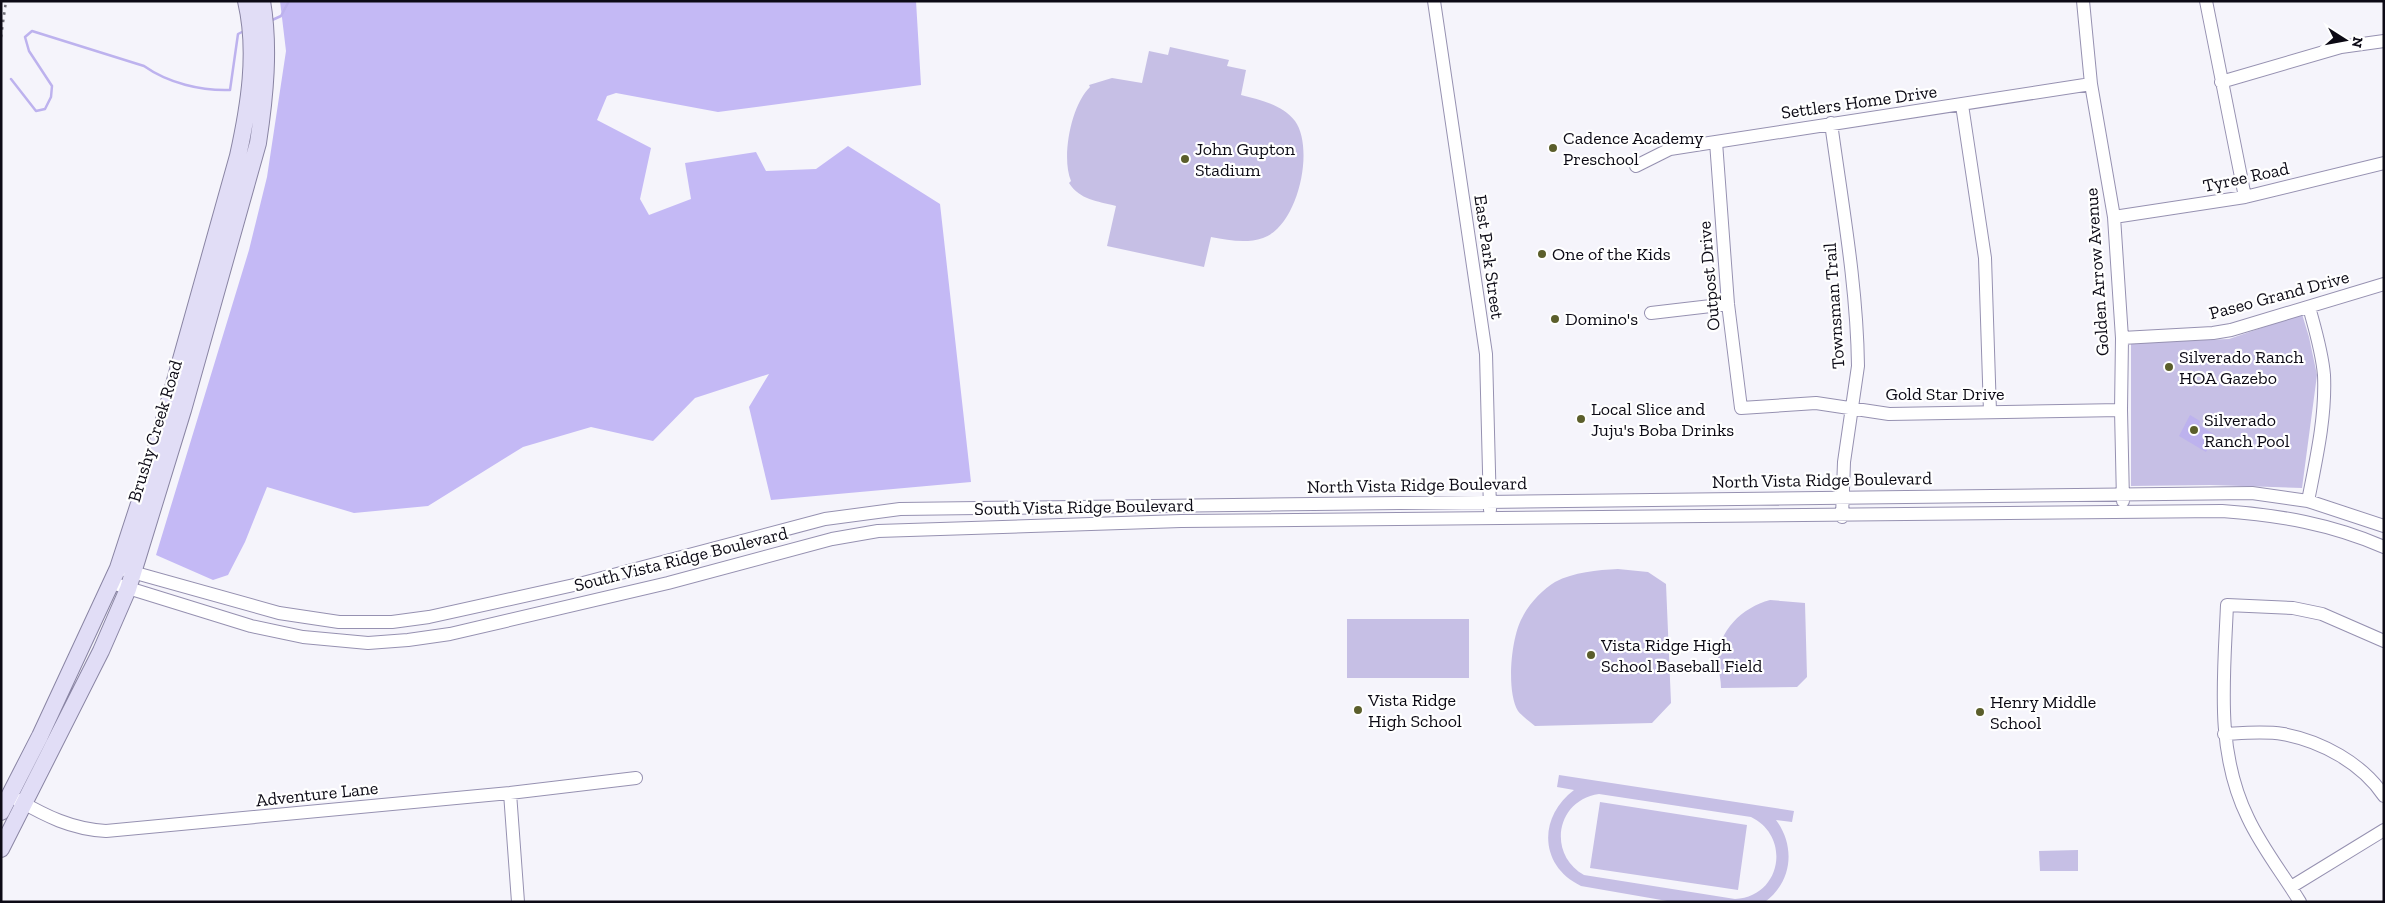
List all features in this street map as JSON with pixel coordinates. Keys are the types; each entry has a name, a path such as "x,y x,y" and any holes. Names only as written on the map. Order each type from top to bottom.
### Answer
{"main road":[{"name":"Brushy Creek Road","path":"1,812 123,578 151,464 238,156 250,94 252,3"},
{"name":"Brushy Creek Road","path":"1,849 101,651 123,578 183,410 258,143 265,42 252,3"},
{"path":"221,213 238,218"}],"street":[{"name":"East Park Street","path":"1434,1 1486,354 1490,519"},
{"name":"Golden Arrow Avenue","path":"2083,1 2092,84 2114,217 2122,338 2123,511"},
{"path":"2206,1 2245,197"},
{"path":"2221,82 2341,47 2384,40"},
{"name":"Settlers Home Drive","path":"1636,166 1670,149 2092,84"},
{"path":"1962,105 1985,258 1990,412"},
{"name":"Townsman Trail","path":"1831,123 1854,286 1858,366 1844,462 1842,517"},
{"name":"Outpost Drive","path":"1716,142 1728,304 1740,408"},
{"name":"Tyree Road","path":"2114,217 2245,197 2384,163"},
{"name":"Paseo Grand Drive","path":"2122,338 2213,333 2231,330 2384,284"},
{"path":"1651,313 1728,304"},
{"path":"2308,501 2318,446 2324,376 2320,346 2309,307"},
{"name":"Gold Star Drive","path":"1740,408 1816,403 1889,414 2121,410"},
{"name":"North Vista Ridge Boulevard","path":"1256,505 2252,493 2308,501 2384,526"},
{"name":"South Vista Ridge Boulevard","path":"123,578 279,613 339,622 392,622 429,618 643,568 825,519 872,512 900,509 1256,505"},
{"name":"North Vista Ridge Boulevard","path":"1268,521 1842,517 2123,511 2263,514 2304,520 2335,528 2384,547"},
{"name":"South Vista Ridge Boulevard","path":"123,578 250,626 303,637 368,643 450,634 668,583 832,539 878,531 956,527 1268,521"},
{"path":"2300,902 2248,818 2236,790 2228,762 2224,734 2223,705 2227,605 2293,608 2322,614 2384,641"},
{"path":"2224,734 2261,732 2303,739 2349,761 2364,773 2384,796"},
{"name":"Adventure Lane","path":"9,795 68,826 106,830 510,794 636,778"},
{"path":"510,794 518,902"},
{"path":"2291,887 2384,830"}],"shaded area":[{"path":"280,1 916,1 921,85 718,112 616,93 607,96 597,120 651,148 640,199 649,215 691,199 685,163 756,152 766,171 816,169 848,146 940,204 971,482 771,500 749,407 769,374 695,398 653,441 591,427 523,447 428,506 354,513 267,487 245,542 228,575 213,580 156,555 249,250 267,177 286,51"},
{"name":"John Gupton Stadium","path":"1170,47 1229,60 1227,66 1246,70 1241,95 1284,110 1295,121 1301,134 1303,167 1300,186 1286,219 1275,231 1256,240 1237,241 1211,237 1204,267 1107,246 1116,206 1084,196 1073,189 1069,183 1071,181 1067,159 1070,132 1078,106 1083,95 1090,87 1089,85 1112,78 1142,83 1149,51 1168,55"},
{"path":"2302,314 2317,375 2302,488 2210,485 2131,486 2131,343 2229,339"},
{"name":"Silverado Ranch Pool","path":"2190,415 2200,421 2199,425 2215,435 2206,452 2179,436"},
{"name":"Vista Ridge High School Baseball Field","path":"1618,569 1648,572 1666,584 1671,703 1652,723 1535,726 1518,711 1512,691 1511,664 1515,638 1522,618 1536,598 1555,582 1578,574"},
{"path":"1770,600 1805,603 1807,677 1797,687 1721,688 1718,653 1726,632 1740,615"},
{"path":"1347,619 1469,619 1469,678 1347,678"},
{"path":"1559,775 1794,811 1792,822 1776,820 1787,841 1788,864 1786,874 1781,885 1765,902 1673,902 1581,886 1567,877 1557,866 1551,854 1548,841 1549,827 1562,801 1574,790 1557,787","holes":["1599,794 1751,817 1764,826 1772,838 1776,851 1776,865 1771,877 1763,888 1751,896 1735,899 1584,875 1572,866 1561,842 1562,829 1566,817 1573,806 1584,798"]},
{"path":"1600,802 1747,825 1738,890 1590,868"},
{"path":"2078,850 2078,871 2040,871 2039,851"}],"waterway":[{"path":"270,21 281,16 289,1"},
{"path":"11,79 36,111 45,109 51,97 52,86 29,51 25,37 32,31 144,66 163,77 185,85 230,90 238,34 244,31"}],"railway":[{"path":"1,37 6,1"}],"place":[{"name":"Cadence Academy Preschool","path":"1553,148"},
{"name":"John Gupton Stadium","path":"1185,159"},
{"name":"One of the Kids","path":"1542,254"},
{"name":"Domino's","path":"1555,319"},
{"name":"Silverado Ranch HOA Gazebo","path":"2169,367"},
{"name":"Local Slice and Juju's Boba Drinks","path":"1581,419"},
{"name":"Silverado Ranch Pool","path":"2194,430"},
{"name":"Vista Ridge High School Baseball Field","path":"1591,655"},
{"name":"Vista Ridge High School","path":"1358,710"},
{"name":"Henry Middle School","path":"1980,712"}]}
